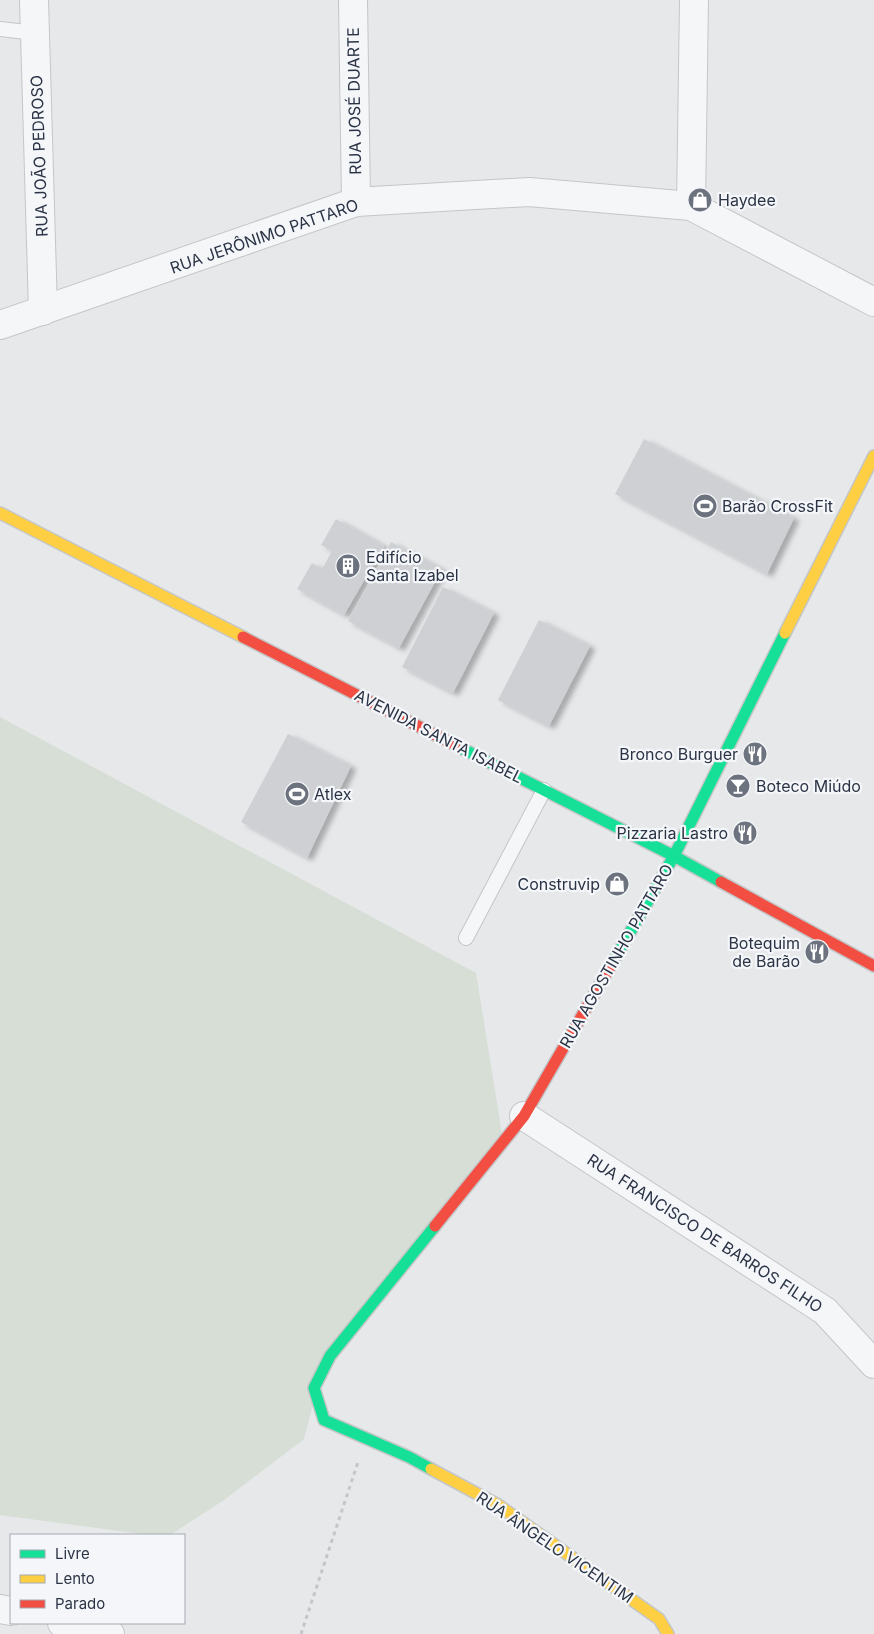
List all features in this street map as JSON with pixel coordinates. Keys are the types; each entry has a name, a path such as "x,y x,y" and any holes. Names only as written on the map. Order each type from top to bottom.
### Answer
{"street":[{"name":"RUA JOÃO PEDROSO","path":"34,0 43,311"},
{"name":"RUA JOSÉ DUARTE","path":"353,0 356,202"},
{"path":"691,206 694,0"},
{"name":"RUA JERÔNIMO PATTARO","path":"0,326 356,202 529,192 691,206 874,302"},
{"name":"RUA AGOSTINHO PATTARO","path":"324,1420 314,1388 330,1356 524,1116 674,856 874,456"},
{"name":"AVENIDA SANTA ISABEL","path":"0,513 674,856 874,966"},
{"name":"RUA FRANCISCO DE BARROS FILHO","path":"524,1116 825,1311 874,1364"},
{"name":"RUA ÂNGELO VICENTIM","path":"324,1420 409,1457 498,1505 659,1619 668,1634"},
{"path":"66,1624 106,1633"}],"lane":[{"path":"0,30 35,32"},
{"path":"466,938 544,790"}],"path":[{"path":"301,1634 366,1438"}],"shaded area":[{"path":"0,717 476,973 502,1134 326,1355 304,1439 224,1500 172,1534 142,1534 0,1515"}],"building":[{"name":"Barão CrossFit","path":"644,439 794,518 767,574 615,494"},
{"name":"Edifício Santa Izabel","path":"336,519 384,546 344,615 297,589 312,563 322,569 332,551 321,545"},
{"path":"391,542 442,569 399,648 348,621"},
{"path":"443,587 494,613 453,693 402,667"},
{"path":"539,620 590,646 549,726 498,700"},
{"name":"Atlex","path":"288,734 351,766 307,858 241,822"}],"traffic: fast":[{"path":"614,960 674,856 785,633"},
{"path":"455,745 674,856 721,882"},
{"path":"431,1469 409,1457 324,1420 314,1388 330,1356 435,1226"}],"traffic: slow":[{"path":"785,633 874,456"},
{"path":"0,513 243,637"},
{"path":"431,1469 498,1505 659,1619 668,1634"}],"traffic: jam":[{"path":"243,637 455,745"},
{"path":"721,882 874,966"},
{"path":"435,1226 524,1116 614,960"}],"place":[{"name":"Haydee","path":"700,200"},
{"name":"Barão CrossFit","path":"705,506"},
{"name":"Edifício Santa Izabel","path":"348,566"},
{"name":"Bronco Burguer","path":"755,754"},
{"name":"Boteco Miúdo","path":"738,786"},
{"name":"Atlex","path":"297,794"},
{"name":"Pizzaria Lastro","path":"745,833"},
{"name":"Construvip","path":"617,884"},
{"name":"Botequim de Barão","path":"817,952"}]}
